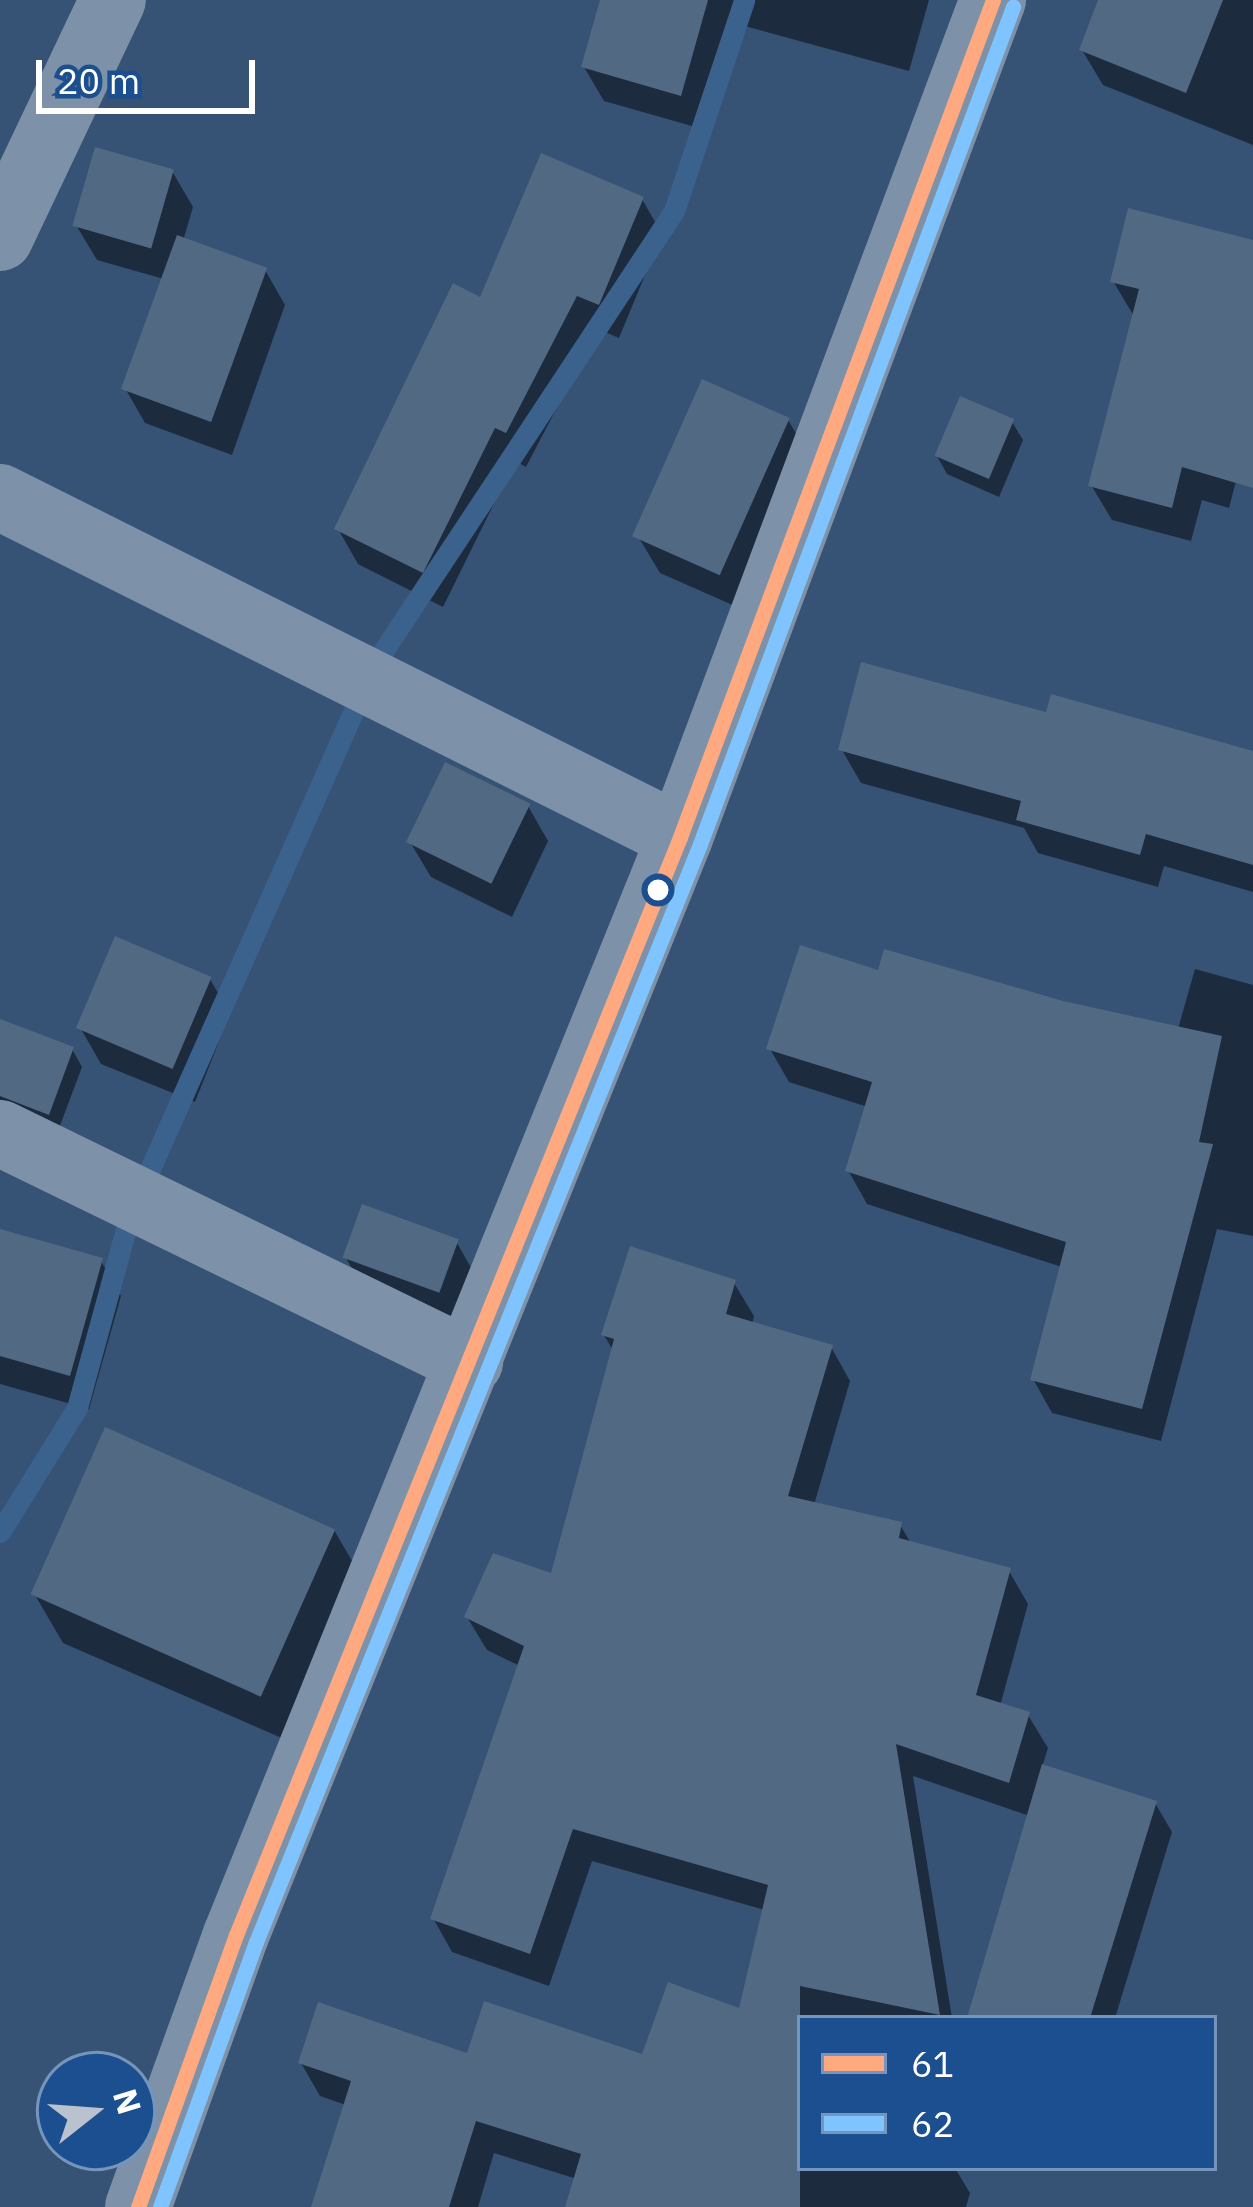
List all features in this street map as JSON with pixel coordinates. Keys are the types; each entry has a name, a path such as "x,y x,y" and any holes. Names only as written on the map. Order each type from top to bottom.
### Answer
{"street":[{"path":"0,238 113,0"},
{"path":"138,2207 236,1934 680,837 993,0"},
{"path":"0,497 680,837"},
{"path":"0,1133 470,1362"}],"building":[{"path":"600,0 708,0 681,96 581,67"},
{"path":"1098,0 1223,0 1186,93 1079,50"},
{"path":"95,147 174,170 151,248 72,226"},
{"path":"541,153 644,197 599,305 577,296 506,433 495,428 423,573 334,529 453,283 480,297"},
{"path":"1128,208 1253,240 1253,488 1182,467 1172,508 1088,486 1139,289 1110,282"},
{"path":"177,235 267,268 211,422 121,389"},
{"path":"702,379 790,418 720,575 632,536"},
{"path":"960,396 1014,419 989,479 935,456"},
{"path":"861,662 1046,712 1051,694 1253,751 1253,865 1146,834 1140,855 1016,820 1021,801 838,750"},
{"path":"445,762 530,804 491,884 406,842"},
{"path":"115,936 212,977 173,1069 76,1028"},
{"path":"800,945 878,970 884,949 1063,1001 1222,1036 1199,1142 1213,1144 1142,1409 1030,1380 1066,1242 845,1171 872,1082 766,1049"},
{"path":"0,1019 74,1047 49,1115 0,1096"},
{"path":"362,1204 459,1239 439,1293 343,1258"},
{"path":"0,1229 103,1258 70,1376 0,1356"},
{"path":"630,1246 736,1280 726,1314 833,1345 788,1496 902,1522 899,1538 1011,1568 976,1695 1030,1712 1009,1783 896,1744 940,2015 800,1986 800,2207 565,2207 581,2154 476,2121 449,2207 311,2207 351,2081 298,2063 318,2002 467,2053 484,2001 642,2054 668,1982 739,2008 768,1885 573,1829 530,1954 430,1919 524,1646 464,1617 493,1553 551,1573 614,1339 601,1335"},
{"path":"105,1427 335,1529 261,1697 31,1594"},
{"path":"1042,1764 1157,1801 1091,2015 968,2015"}],"waterway":[{"path":"0,1532 77,1408 130,1214 374,665 674,211 744,0"}],"transit line":[{"name":"61","path":"138,2207 236,1935 680,837 993,0"},
{"name":"62","path":"160,2207 256,1942 700,844 1013,7"}]}
